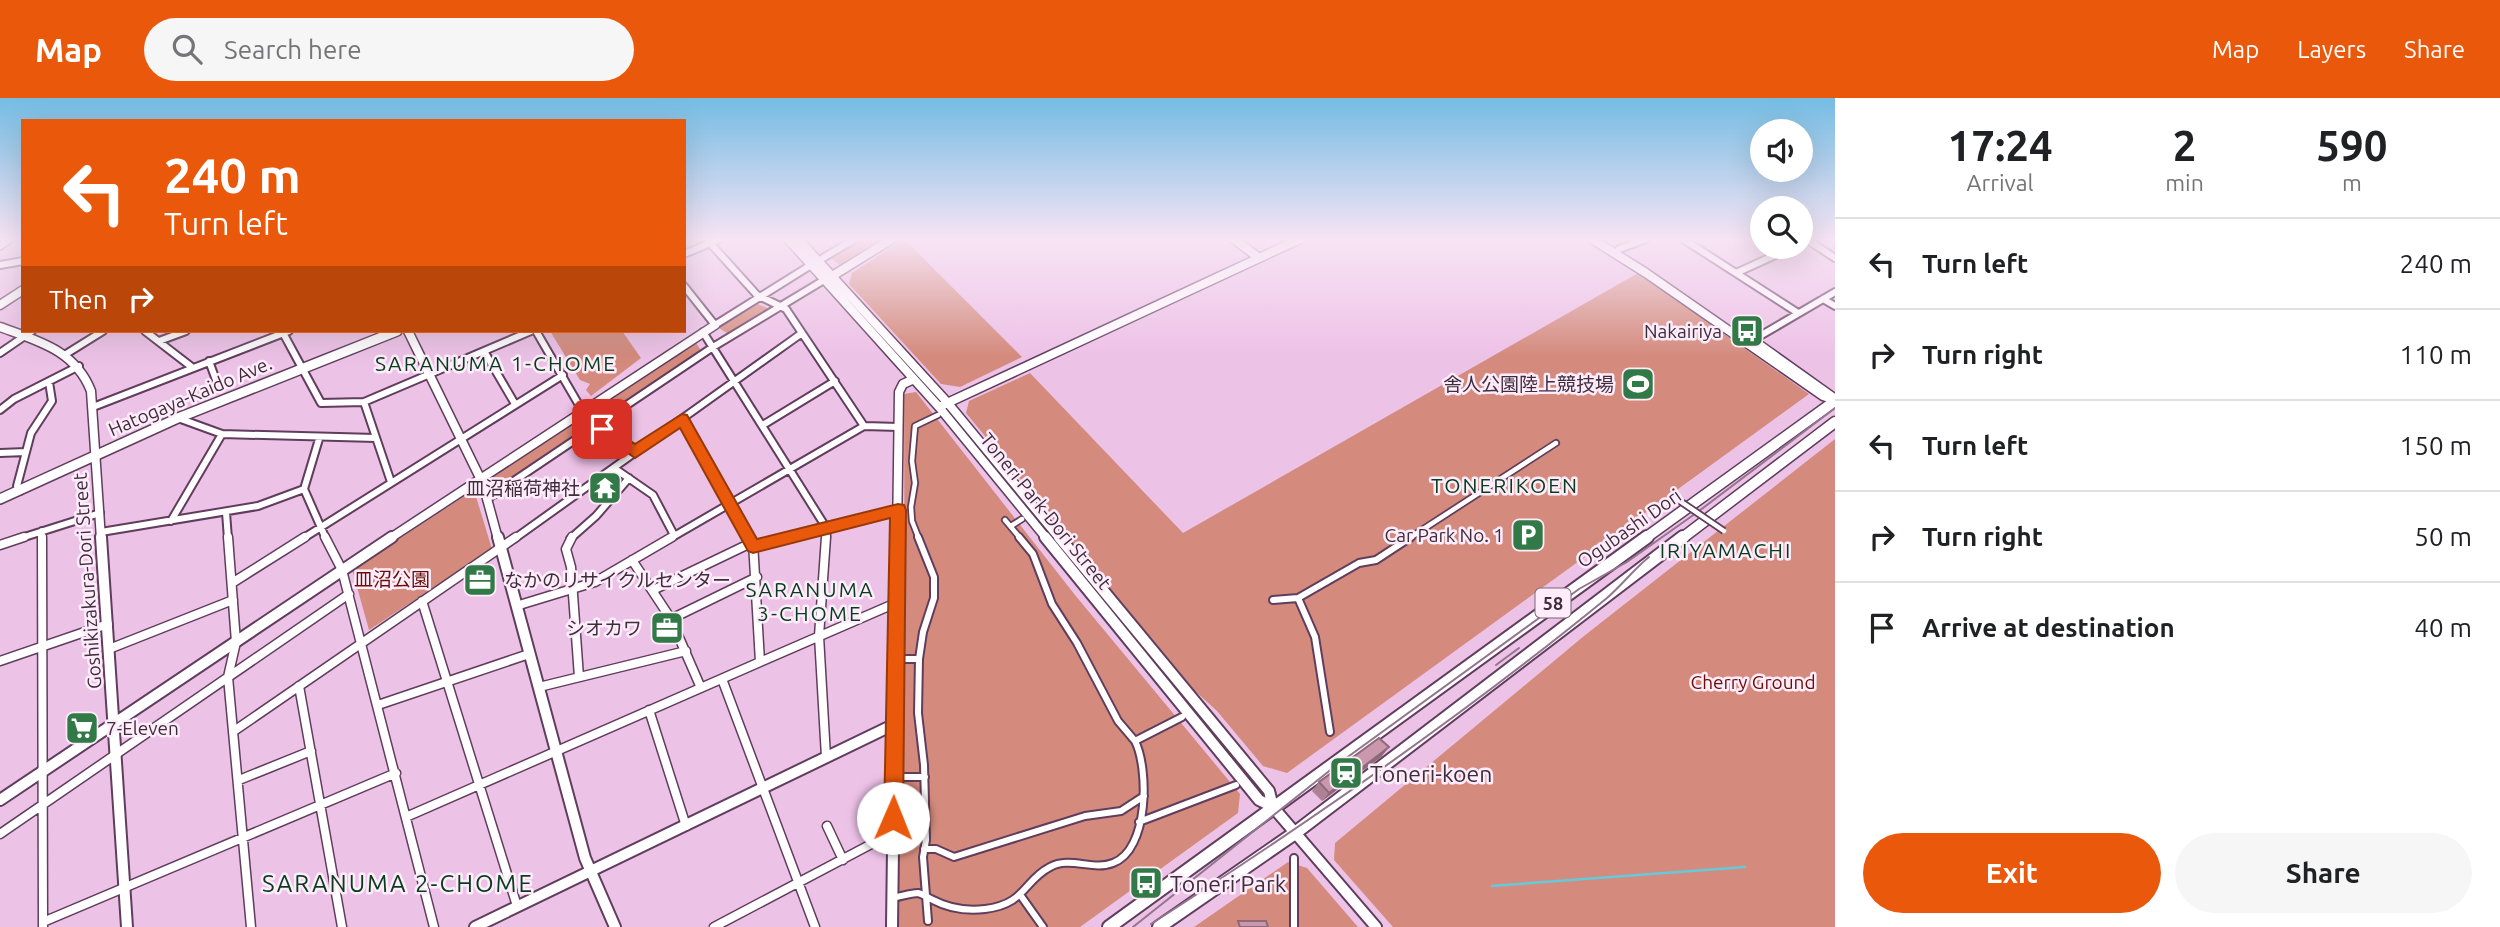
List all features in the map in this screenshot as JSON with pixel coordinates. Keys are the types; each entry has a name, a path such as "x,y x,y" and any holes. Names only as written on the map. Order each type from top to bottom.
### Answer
{"main road":[{"name":"Hatogaya-Kaido Ave.","path":"0,499 178,418 392,333"},
{"name":"Ogubashi Dori","path":"1273,807 1835,400"},
{"name":"Ogubashi Dori","path":"1295,833 1835,422"},
{"name":"58","path":"1109,927 1273,807"},
{"name":"58","path":"1159,927 1295,833"}],"street":[{"path":"743,278 760,296 781,304 864,426"},
{"path":"0,800 342,570 790,278"},
{"path":"487,499 713,347 828,278"},
{"name":"Toneri Park-Dori Street","path":"828,278 941,408"},
{"name":"Toneri Park-Dori Street","path":"828,278 941,408 1259,800 1273,807 1376,927"},
{"path":"904,510 915,483 912,461 915,426 941,408 1217,278"},
{"path":"1653,278 1823,396 1835,400"},
{"path":"1661,278 1835,400"},
{"path":"1743,278 1798,313"},
{"path":"686,289 715,325"},
{"path":"0,305 21,291"},
{"path":"1753,340 1835,292"},
{"path":"1823,299 1835,306"},
{"name":"Goshikizakura-Dori Street","path":"0,327 21,332"},
{"path":"703,332 827,529 819,636 826,757"},
{"path":"0,353 28,333"},
{"name":"Goshikizakura-Dori Street","path":"28,333 66,354 79,366 88,379 93,407 127,927"},
{"path":"66,354 100,333"},
{"path":"148,333 193,368"},
{"path":"159,341 181,333"},
{"path":"93,407 281,333"},
{"path":"285,333 321,403 364,402 528,333"},
{"path":"409,333 481,479 585,858 615,927"},
{"path":"534,333 563,375 583,412 597,426 635,452"},
{"path":"234,731 500,548 802,333"},
{"path":"484,351 514,404"},
{"path":"209,361 216,380"},
{"path":"0,410 14,399 79,366"},
{"path":"232,583 563,375"},
{"path":"892,927 898,605 904,510 899,427 900,387 914,379"},
{"path":"762,425 835,381"},
{"path":"20,491 17,486 31,433 52,401 48,382"},
{"path":"364,402 391,482"},
{"path":"178,418 222,434 319,439 376,438"},
{"path":"682,419 753,544 760,662"},
{"path":"516,606 595,582 864,426 899,427"},
{"path":"171,521 222,434"},
{"path":"319,439 304,489 342,570 434,927"},
{"path":"1273,600 1298,598 1359,563 1376,560 1556,443"},
{"path":"0,453 26,452"},
{"path":"614,468 653,495 674,535"},
{"path":"579,677 573,589 566,550 570,539 596,516 629,478"},
{"path":"101,532 258,506 304,489"},
{"path":"1650,515 1674,497 1724,531"},
{"path":"653,590 753,544 904,510"},
{"path":"904,510 912,521 934,577 934,598 923,632 919,659 918,713 925,777 924,849 928,921"},
{"path":"226,512 236,642 228,677 251,927"},
{"path":"0,545 100,513"},
{"path":"1011,526 1022,519"},
{"path":"892,898 920,893 933,902 991,910 1021,896 1046,869 1061,863 1111,864 1131,850 1144,796 1143,760 1135,741 1118,721 1077,643 1052,604 1033,554 1005,520"},
{"path":"42,531 43,925 124,887 396,773"},
{"path":"632,560 671,619 701,688"},
{"path":"671,619 757,577"},
{"path":"0,834 349,594"},
{"path":"1298,598 1315,637 1330,732"},
{"path":"109,649 233,600"},
{"path":"422,601 517,906"},
{"path":"406,817 819,636 889,606 898,605"},
{"path":"0,661 108,624"},
{"path":"539,687 686,651"},
{"path":"378,705 529,654"},
{"path":"904,659 919,659"},
{"path":"722,679 815,927"},
{"path":"299,686 342,927"},
{"path":"649,710 686,826"},
{"path":"1135,741 1182,717"},
{"path":"475,927 895,724"},
{"path":"239,780 310,751"},
{"path":"894,777 925,777"},
{"path":"1139,822 1236,785"},
{"path":"924,849 936,849 954,858 1085,816 1121,811 1144,796"},
{"path":"827,826 843,860"},
{"path":"720,925 879,840 893,838"},
{"path":"1294,858 1294,927"},
{"path":"1021,896 1043,927"}],"green space":[{"path":"851,278 943,278 1022,357 960,387 941,384 849,284"},
{"path":"1630,278 1645,278 1809,394 1287,773 1263,766 1217,711 1194,690 966,413 969,401 1030,373 1183,533"},
{"path":"755,303 770,309 714,342 727,333 719,328 708,333"},
{"path":"551,333 623,333 641,358 591,396 586,390 590,384 580,380"},
{"path":"695,341 702,352 603,418 594,408"},
{"path":"916,392 1075,595 1240,794 1238,813 1080,927 898,927 902,712 905,710 904,394"},
{"path":"576,421 586,430 494,491 489,480"},
{"name":"Cherry Ground","path":"1835,439 1835,927 1393,927 1334,860 1335,843 1584,636"},
{"name":"皿沼公園","path":"474,490 492,549 369,630 352,569"},
{"path":"1288,862 1307,868 1358,927 1194,927"}],"building":[{"path":"598,479 609,479 607,486 596,486"},
{"path":"1379,738 1389,747 1329,793 1319,782"},
{"path":"1238,921 1266,921 1268,927 1240,927"}],"waterway":[{"path":"1492,886 1745,867"}],"tram line":[{"path":"1133,927 1338,764 1579,589 1627,562 1699,511 1835,408"},
{"path":"1151,924 1326,808 1497,685 1607,598 1649,557"},
{"path":"1496,665 1519,648"}],"place":[{"name":"Nakairiya","path":"1747,331"},
{"name":"舎人公園陸上競技場","path":"1638,384"},
{"name":"皿沼稲荷神社","path":"605,488"},
{"name":"Car Park No. 1","path":"1528,535"},
{"name":"なかのリサイクルセンター","path":"480,580"},
{"name":"シオカワ","path":"667,628"},
{"name":"7-Eleven","path":"82,728"},
{"name":"Toneri-koen","path":"1346,773"},
{"name":"Toneri Park","path":"1146,883"}],"district":[{"name":"SARANUMA 1-CHOME","path":"496,363"},
{"name":"TONERIKOEN","path":"1505,485"},
{"name":"IRIYAMACHI","path":"1726,550"},
{"name":"SARANUMA 3-CHOME","path":"810,601"},
{"name":"SARANUMA 2-CHOME","path":"398,883"}],"route":[{"path":"602,429 635,452 682,419 753,546 898,510 893,818"}]}
